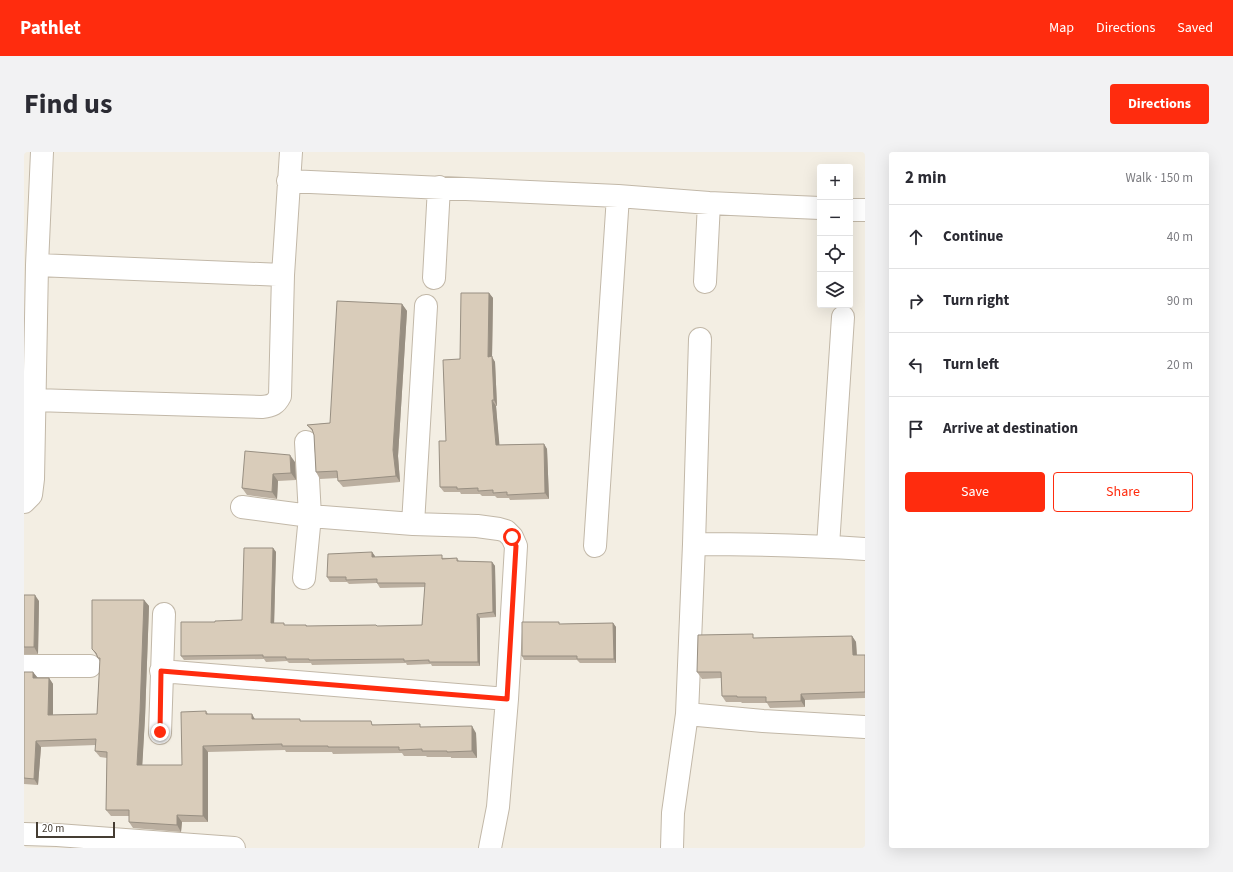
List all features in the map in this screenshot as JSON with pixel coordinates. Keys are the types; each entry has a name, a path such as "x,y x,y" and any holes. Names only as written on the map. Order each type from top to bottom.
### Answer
{"street":[{"path":"24,502 30,495 33,479 37,265 32,194 42,152"},
{"path":"34,400 262,407 272,406 277,402 280,396 283,275 291,152"},
{"path":"288,181 618,196 709,203 817,208"},
{"path":"434,278 439,187"},
{"path":"595,546 618,196"},
{"path":"706,282 709,203"},
{"path":"853,210 865,210"},
{"path":"37,265 283,275"},
{"path":"413,524 426,306"},
{"path":"828,546 843,317"},
{"path":"672,848 673,813 687,714 700,339"},
{"path":"304,578 310,516 306,442"},
{"path":"242,507 310,516 413,524 478,526 506,531 512,537 516,546 507,699 498,807 490,848"},
{"path":"694,544 828,546 865,549"},
{"path":"160,732 164,614"},
{"path":"24,666 90,666"},
{"path":"161,671 507,699"},
{"path":"687,714 763,721 865,727"},
{"path":"24,834 222,847"}],"building":[{"path":"461,293 489,293 488,357 492,356 494,400 492,400 496,445 544,444 545,493 507,495 507,492 493,493 493,490 478,491 478,488 457,489 457,487 440,487 439,441 446,441 443,360 460,359"},
{"path":"337,301 402,304 393,450 396,476 338,481 337,471 316,472 314,435 312,429 307,425 330,423"},
{"path":"245,451 290,455 291,473 273,474 272,492 242,488"},
{"path":"244,548 273,548 271,623 284,623 284,625 422,625 425,583 377,583 377,579 346,580 346,577 327,577 328,554 372,552 372,557 442,555 442,559 457,558 457,561 492,562 493,612 477,614 478,662 429,662 429,660 404,661 404,659 309,660 286,659 286,657 263,657 263,655 181,656 181,622 242,620"},
{"path":"24,595 35,595 34,647 24,647"},
{"path":"92,600 144,600 137,765 182,765 181,712 206,711 206,714 252,714 252,719 371,721 372,725 420,724 420,727 472,726 472,751 447,752 422,751 422,749 399,750 399,747 282,746 282,744 203,746 203,816 177,815 177,825 129,822 129,810 106,810 107,752 95,751 96,739 36,741 34,779 24,778 24,672 33,672 33,678 49,678 48,715 97,714 100,658 98,658 92,649"},
{"path":"522,622 559,622 559,624 613,623 614,659 577,659 577,656 522,656"},
{"path":"753,634 753,638 852,636 853,655 865,655 865,692 801,694 801,701 766,702 766,697 722,696 721,672 697,672 698,635"}],"route":[{"path":"160,732 161,671 507,699 516,546 512,537"}]}
